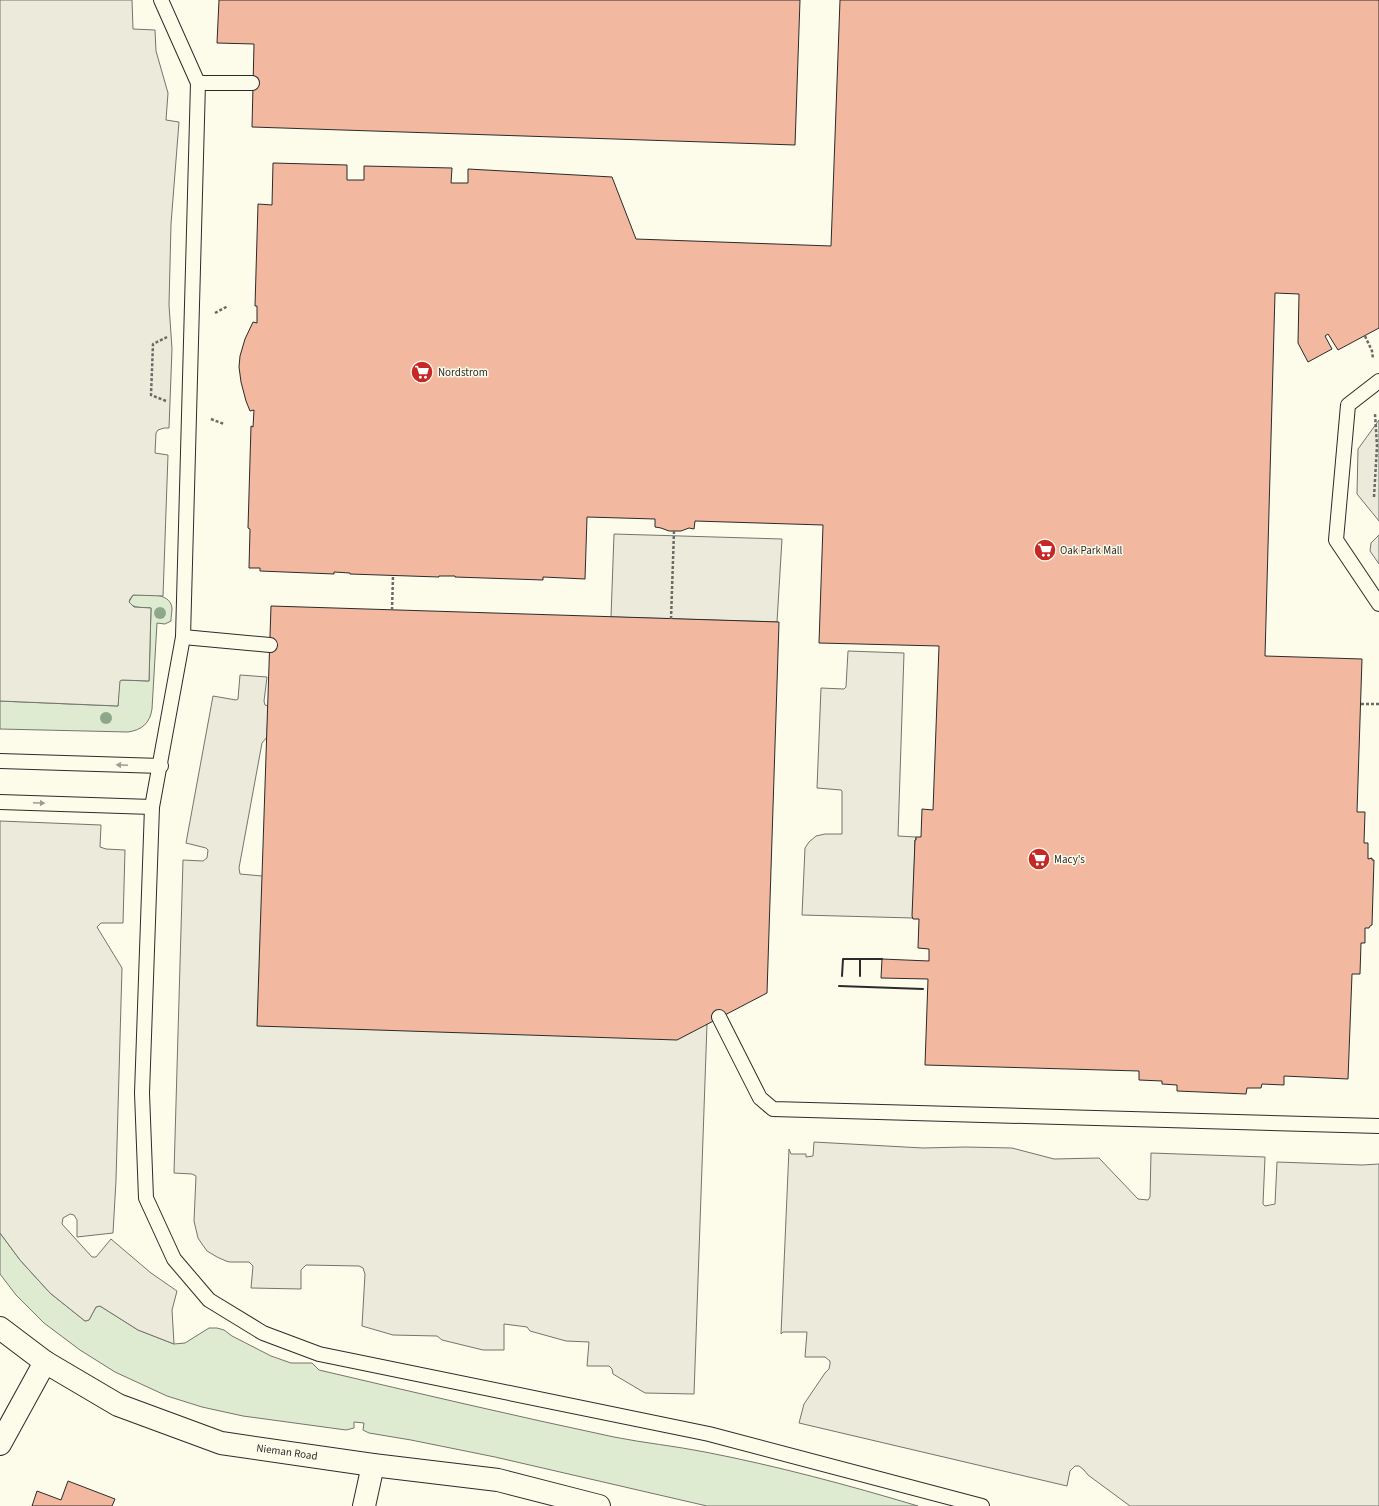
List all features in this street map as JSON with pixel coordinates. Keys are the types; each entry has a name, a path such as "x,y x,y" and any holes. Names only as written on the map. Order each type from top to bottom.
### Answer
{"street":[{"name":"Nieman Road","path":"0,1328 44,1362 118,1405 221,1443 373,1465 498,1480 599,1506"},
{"path":"0,1444 44,1362"},
{"path":"364,1506 373,1465"}],"lane":[{"path":"161,0 198,83 183,637 161,766 152,807 142,1094 146,1198 174,1259 210,1300 263,1333 319,1354 709,1434 982,1506"},
{"path":"198,83 252,82"},
{"path":"1376,383 1348,405 1336,540 1379,604"},
{"path":"183,637 270,645"},
{"path":"0,761 161,766"},
{"path":"0,802 152,807"},
{"path":"719,1017 760,1098 773,1109 1379,1126"}],"path":[{"path":"1365,336 1372,351 1376,383 1377,446 1374,497"},
{"path":"671,619 674,531"},
{"path":"392,610 394,576"},
{"path":"1360,704 1379,704"}],"green space":[{"path":"133,595 162,596 167,599 172,608 171,621 165,624 157,623 152,709 147,722 141,728 128,732 0,729 0,701 118,706 119,681 149,681 151,608 133,606 129,602"},
{"path":"0,1233 20,1260 50,1293 85,1321 89,1320 96,1307 100,1306 138,1330 174,1344 185,1343 209,1328 217,1328 224,1330 232,1336 271,1356 291,1363 312,1363 319,1370 614,1437 694,1450 759,1463 839,1483 918,1506 707,1506 495,1457 369,1433 363,1430 364,1423 354,1422 354,1428 346,1430 243,1416 202,1407 167,1396 115,1372 80,1350 44,1323 16,1295 0,1274"}],"shaded area":[{"path":"0,0 132,0 133,29 155,30 156,51 168,93 166,120 179,122 171,224 169,305 172,349 169,428 158,430 156,433 155,453 168,455 163,596 133,595 130,599 129,602 134,607 151,608 149,681 120,681 118,706 0,701"},
{"path":"1379,420 1379,521 1357,494 1358,449"},
{"path":"614,534 782,539 777,622 611,617"},
{"path":"1379,535 1379,564 1370,551 1371,543"},
{"path":"848,651 904,653 898,836 916,837 913,918 802,915 805,848 816,836 825,834 842,834 842,791 817,788 821,688 844,689 846,687"},
{"path":"240,675 267,677 264,701 265,705 268,706 267,737 262,743 239,868 240,874 262,876 707,1024 694,1394 645,1393 613,1374 612,1369 609,1366 587,1366 589,1342 566,1341 530,1331 527,1327 504,1324 504,1350 483,1350 442,1340 437,1336 393,1335 362,1326 365,1274 363,1268 359,1266 306,1265 301,1270 301,1289 251,1288 253,1266 249,1262 230,1262 217,1257 207,1251 198,1238 194,1221 196,1176 192,1174 174,1173 183,860 203,861 207,858 208,850 206,848 186,843 213,696 236,700 238,699"},
{"path":"0,821 101,825 100,847 106,849 125,850 123,923 101,923 97,927 122,968 113,1233 77,1237 77,1220 74,1215 70,1214 63,1218 62,1224 92,1257 96,1257 111,1239 151,1273 177,1291 172,1310 174,1344 138,1330 100,1306 96,1307 89,1320 85,1321 50,1293 20,1260 0,1233"},
{"path":"814,1142 923,1148 1012,1148 1054,1159 1099,1158 1138,1199 1148,1200 1150,1197 1151,1153 1265,1157 1263,1204 1265,1206 1275,1204 1277,1162 1362,1165 1379,1164 1379,1506 1130,1506 1088,1475 1079,1466 1075,1466 1070,1471 1067,1486 799,1423 804,1404 829,1369 830,1364 830,1361 825,1357 805,1357 807,1332 783,1332 781,1334 789,1149 791,1154 806,1154 806,1157 813,1156"}],"building":[{"path":"219,0 800,0 795,145 252,127 254,44 217,43"},
{"name":"Oak Park Mall","path":"840,0 1379,0 1379,328 1338,350 1328,334 1325,336 1332,349 1308,362 1298,343 1299,294 1275,293 1265,656 1362,659 1357,812 1365,812 1364,843 1368,843 1368,859 1372,858 1372,860 1374,860 1372,925 1369,928 1365,928 1365,943 1361,943 1360,974 1352,974 1348,1079 1284,1076 1284,1085 1262,1084 1261,1088 1247,1088 1246,1094 1177,1091 1177,1085 1162,1084 1162,1081 1139,1080 1139,1071 925,1065 928,979 881,978 882,959 929,961 929,949 918,948 919,919 913,919 912,916 915,840 916,837 921,837 922,809 933,810 939,646 819,643 823,525 695,521 694,529 689,528 681,531 669,531 655,527 655,519 587,517 585,579 543,577 543,580 455,576 439,577 350,574 334,572 334,574 260,571 260,568 249,568 250,529 248,528 251,426 253,427 254,410 250,411 246,401 239,367 240,356 245,339 253,322 257,323 257,306 255,306 258,204 272,205 273,163 347,165 347,180 364,180 364,166 452,168 451,183 468,183 468,169 612,177 636,239 831,246"},
{"path":"271,606 779,622 767,993 677,1040 257,1026"},
{"path":"68,1481 115,1499 112,1506 32,1506 37,1491 61,1500"}],"wall":[{"path":"842,976 843,959 882,959"},
{"path":"860,959 860,976"},
{"path":"839,986 923,989"}],"place":[{"name":"Nordstrom","path":"422,372"},
{"name":"Oak Park Mall","path":"1045,550"},
{"name":"Macy's","path":"1039,859"}]}
